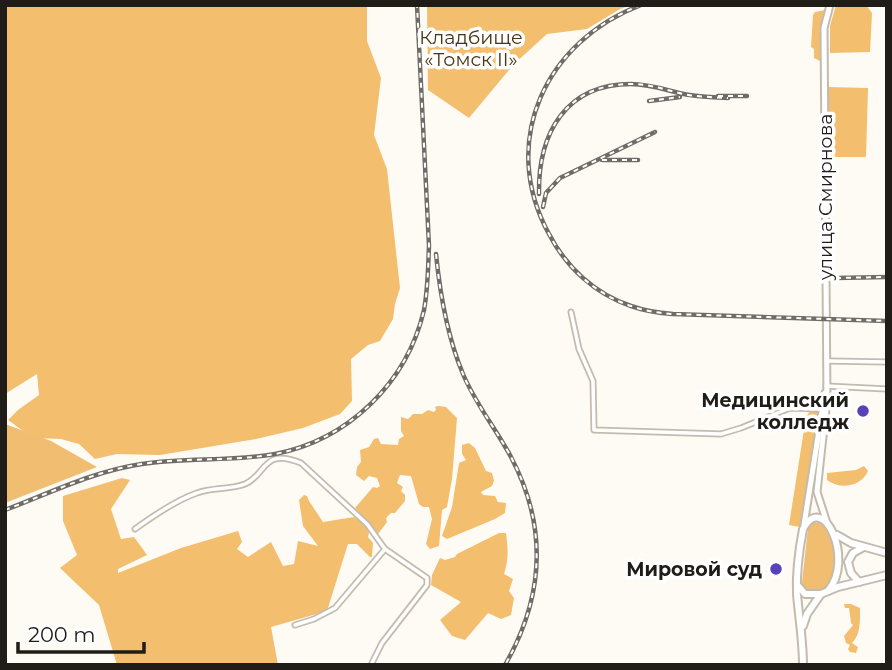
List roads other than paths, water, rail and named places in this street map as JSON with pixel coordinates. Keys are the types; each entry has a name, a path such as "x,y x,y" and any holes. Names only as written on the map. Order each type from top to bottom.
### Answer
{"main road":[{"name":"улица Смирнова","path":"827,523 817,492 826,388 824,29 830,5"},
{"name":"улица Смирнова","path":"804,525 824,409"},
{"path":"803,665 797,584 804,525 809,520 818,518 845,541 887,553"},
{"path":"802,628 807,614 835,581 838,545 833,531"},
{"path":"859,582 851,573 848,562 856,550 863,548"},
{"path":"797,584 805,594 825,593 887,575"}],"street":[{"path":"571,312 579,349 593,381 594,430 721,434 790,408 824,409"},
{"path":"826,361 887,362"},
{"path":"826,388 887,389"},
{"path":"135,529 190,496 248,483 266,463 273,460 285,459 301,463 367,524 385,549 427,578 427,585 382,643 371,665"},
{"path":"295,625 335,608 385,549"}],"railway":[{"path":"5,510 72,483 124,467 159,462 242,458 302,447 350,422 389,384 416,337 424,310 427,286 429,246 417,5"},
{"path":"641,5 608,21 579,43 557,69 540,98 531,130 528,164 534,199 549,234 564,257 583,278 605,294 631,306 652,311 673,314 887,321"},
{"path":"539,194 544,151 551,132 560,116 573,103 589,93 608,86 637,84 691,95 728,98"},
{"path":"718,96 747,96"},
{"path":"649,101 680,97"},
{"path":"543,207 546,193 560,178 655,132"},
{"path":"602,160 638,160"},
{"path":"436,254 445,315 457,360 473,395 511,457 523,483 536,536 534,588 528,614 505,665"},
{"path":"836,278 887,277"}],"place":[{"name":"Медицинский колледж","path":"863,411"},
{"name":"Мировой суд","path":"776,569"}],"park label":[{"name":"Кладбище «Томск II»","path":"471,48"}]}
